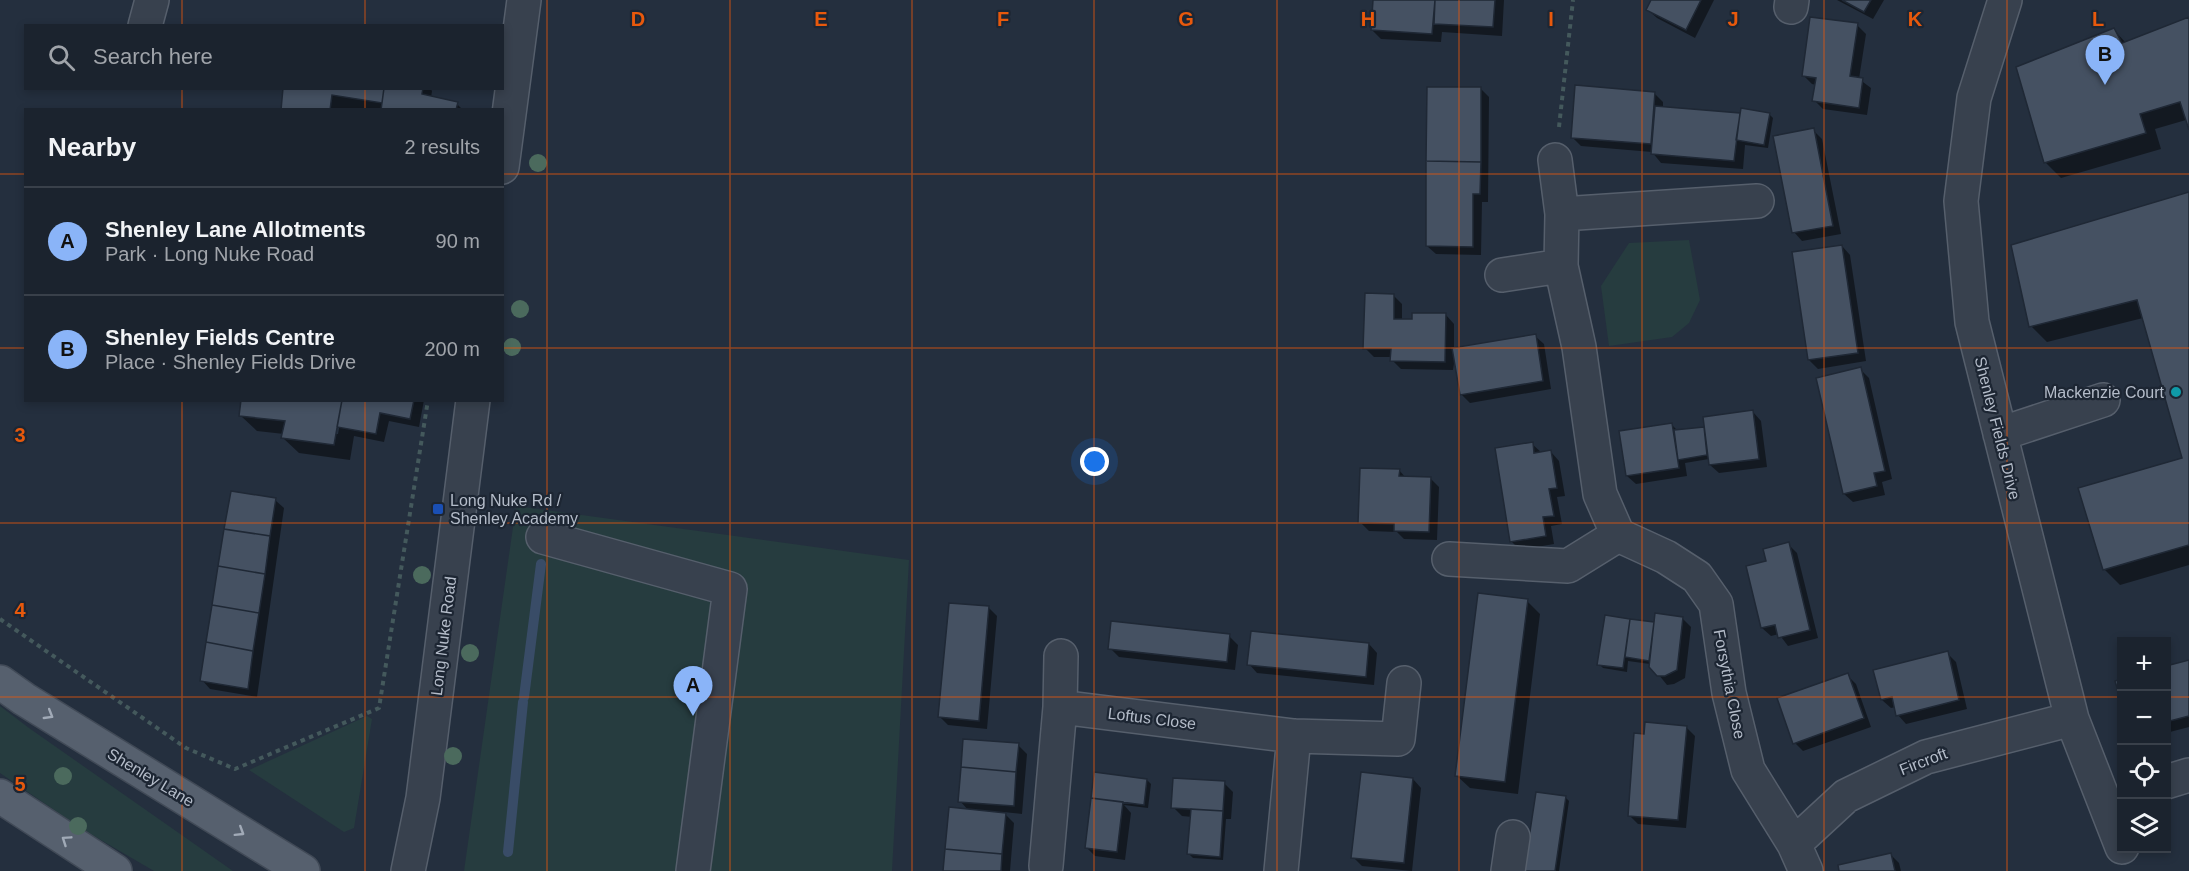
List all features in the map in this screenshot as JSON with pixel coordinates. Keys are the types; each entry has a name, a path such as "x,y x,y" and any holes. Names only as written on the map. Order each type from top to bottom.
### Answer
{"main road":[{"name":"Shenley Lane","path":"0,682 303,871"},
{"path":"0,796 103,868"}],"street":[{"path":"146,24 152,0"},
{"path":"504,152 524,0"},
{"name":"Shenley Fields Drive","path":"2005,0 1974,98 1961,201 1972,322 2072,719 2112,797 2117,822"},
{"path":"1449,559 1568,566 1618,535 1600,494 1579,346 1561,266 1562,214 1555,160"},
{"path":"1562,214 1757,201"},
{"path":"1502,275 1561,266"},
{"path":"2000,434 2103,400"},
{"name":"Long Nuke Road","path":"408,871 423,798 473,402"},
{"name":"Forsythia Close","path":"1618,535 1666,557 1697,577 1716,604 1729,693 1748,770 1800,857"},
{"path":"543,537 730,589 693,871"},
{"path":"1046,866 1060,707 1062,656"},
{"name":"Loftus Close","path":"1060,707 1294,736 1398,739 1404,683"},
{"name":"Fircroft","path":"1800,857 1846,796 1926,757 2072,719"},
{"path":"1281,871 1294,736"},
{"path":"2171,780 2189,775"},
{"path":"1508,871 1513,837"},
{"name":"Shenley Fields Drive","path":"2124,853 2131,871"}],"path":[{"path":"1555,160 1572,0"},
{"path":"0,619 186,748 235,769 379,708 428,402"}],"green space":[{"path":"1689,240 1700,300 1689,323 1672,337 1609,346 1601,286 1629,243"},
{"path":"516,506 909,560 892,871 464,871"},
{"path":"0,706 233,871 154,871 82,829 0,773"},
{"path":"367,716 372,719 354,828 344,832 249,770"}],"building":[{"path":"1373,0 1435,0 1432,34 1371,30"},
{"path":"1435,0 1495,0 1493,27 1434,24"},
{"path":"1651,0 1701,0 1686,30 1646,10"},
{"path":"1842,0 1871,0 1864,12"},
{"path":"1810,17 1858,23 1850,76 1863,78 1859,108 1812,101 1816,78 1802,76"},
{"path":"2189,17 2189,130 2180,102 2140,114 2146,133 2044,163 2016,67 2114,28 2122,43"},
{"path":"1575,85 1655,92 1651,144 1571,138"},
{"path":"1427,87 1481,87 1481,162 1426,161"},
{"path":"283,90 384,90 382,103 332,95 330,108 281,108"},
{"path":"384,90 423,90 422,94 458,102 456,108 381,108"},
{"path":"1655,106 1740,113 1734,161 1651,154"},
{"path":"1741,108 1770,113 1764,145 1736,140"},
{"path":"1814,128 1833,226 1792,233 1773,136"},
{"path":"1426,161 1481,162 1480,194 1473,194 1473,247 1426,246"},
{"name":"Mackenzie Court","path":"2189,192 2189,545 2103,570 2078,488 2182,458 2137,300 2029,327 2011,245"},
{"path":"1842,245 1858,353 1808,360 1792,252"},
{"path":"1365,293 1394,294 1394,319 1412,319 1412,313 1446,313 1445,362 1390,361 1391,349 1363,349"},
{"path":"1536,334 1543,381 1460,395 1452,348"},
{"path":"1861,367 1885,471 1874,473 1877,486 1843,494 1816,378"},
{"path":"241,402 342,402 334,445 281,438 285,421 239,416"},
{"path":"342,402 414,402 410,419 380,413 376,434 337,427"},
{"path":"1753,410 1759,459 1709,465 1703,417"},
{"path":"1672,423 1679,468 1626,476 1619,431"},
{"path":"1704,427 1707,455 1678,460 1674,430"},
{"path":"1533,442 1534,453 1551,450 1557,488 1549,489 1554,516 1543,517 1546,536 1510,542 1495,448"},
{"path":"1360,468 1400,469 1399,476 1431,477 1429,532 1394,531 1394,524 1358,523"},
{"path":"231,491 276,498 270,536 224,529"},
{"path":"224,529 270,536 265,574 218,566"},
{"path":"1789,542 1810,630 1778,638 1775,625 1761,628 1746,566 1766,561 1763,549"},
{"path":"218,566 265,574 259,613 212,605"},
{"path":"1478,593 1528,599 1505,782 1455,776"},
{"path":"949,603 989,606 979,721 938,717"},
{"path":"212,605 259,613 253,651 206,642"},
{"path":"1655,613 1683,617 1677,670 1665,676 1657,676 1649,667"},
{"path":"1605,615 1630,619 1623,668 1597,665"},
{"path":"1630,619 1654,622 1649,661 1625,657"},
{"path":"1111,621 1230,634 1227,662 1108,649"},
{"path":"1251,631 1369,643 1366,677 1247,665"},
{"path":"206,642 253,651 248,689 200,681"},
{"path":"1948,651 1959,700 1896,716 1892,697 1881,700 1873,670"},
{"path":"2189,660 2189,716 2171,721 2171,691 2171,665"},
{"path":"1848,673 1864,718 1793,744 1777,698"},
{"path":"1645,722 1687,726 1678,820 1628,816 1634,733 1644,734"},
{"path":"963,739 1019,743 1016,772 961,767"},
{"path":"961,767 1016,772 1014,806 958,802"},
{"path":"1094,772 1147,779 1144,805 1091,798"},
{"path":"1361,772 1413,778 1404,863 1351,858"},
{"path":"1173,778 1225,781 1223,811 1171,808"},
{"path":"1536,792 1566,796 1555,871 1524,871"},
{"path":"1091,798 1123,802 1117,852 1085,848"},
{"path":"949,807 1006,813 1002,854 945,849"},
{"path":"1191,809 1223,811 1220,857 1187,854"},
{"path":"945,849 1002,854 1001,871 943,871"},
{"path":"1891,853 1895,871 1839,871 1838,865"}],"waterway":[{"path":"524,697 541,564"},
{"path":"508,852 523,702"}],"place":[{"name":"Shenley Fields Centre","path":"2105,85"},
{"name":"Mackenzie Court","path":"2176,392"},
{"name":"Long Nuke Rd / Shenley Academy","path":"438,509"},
{"name":"Shenley Lane Allotments","path":"693,716"}]}
